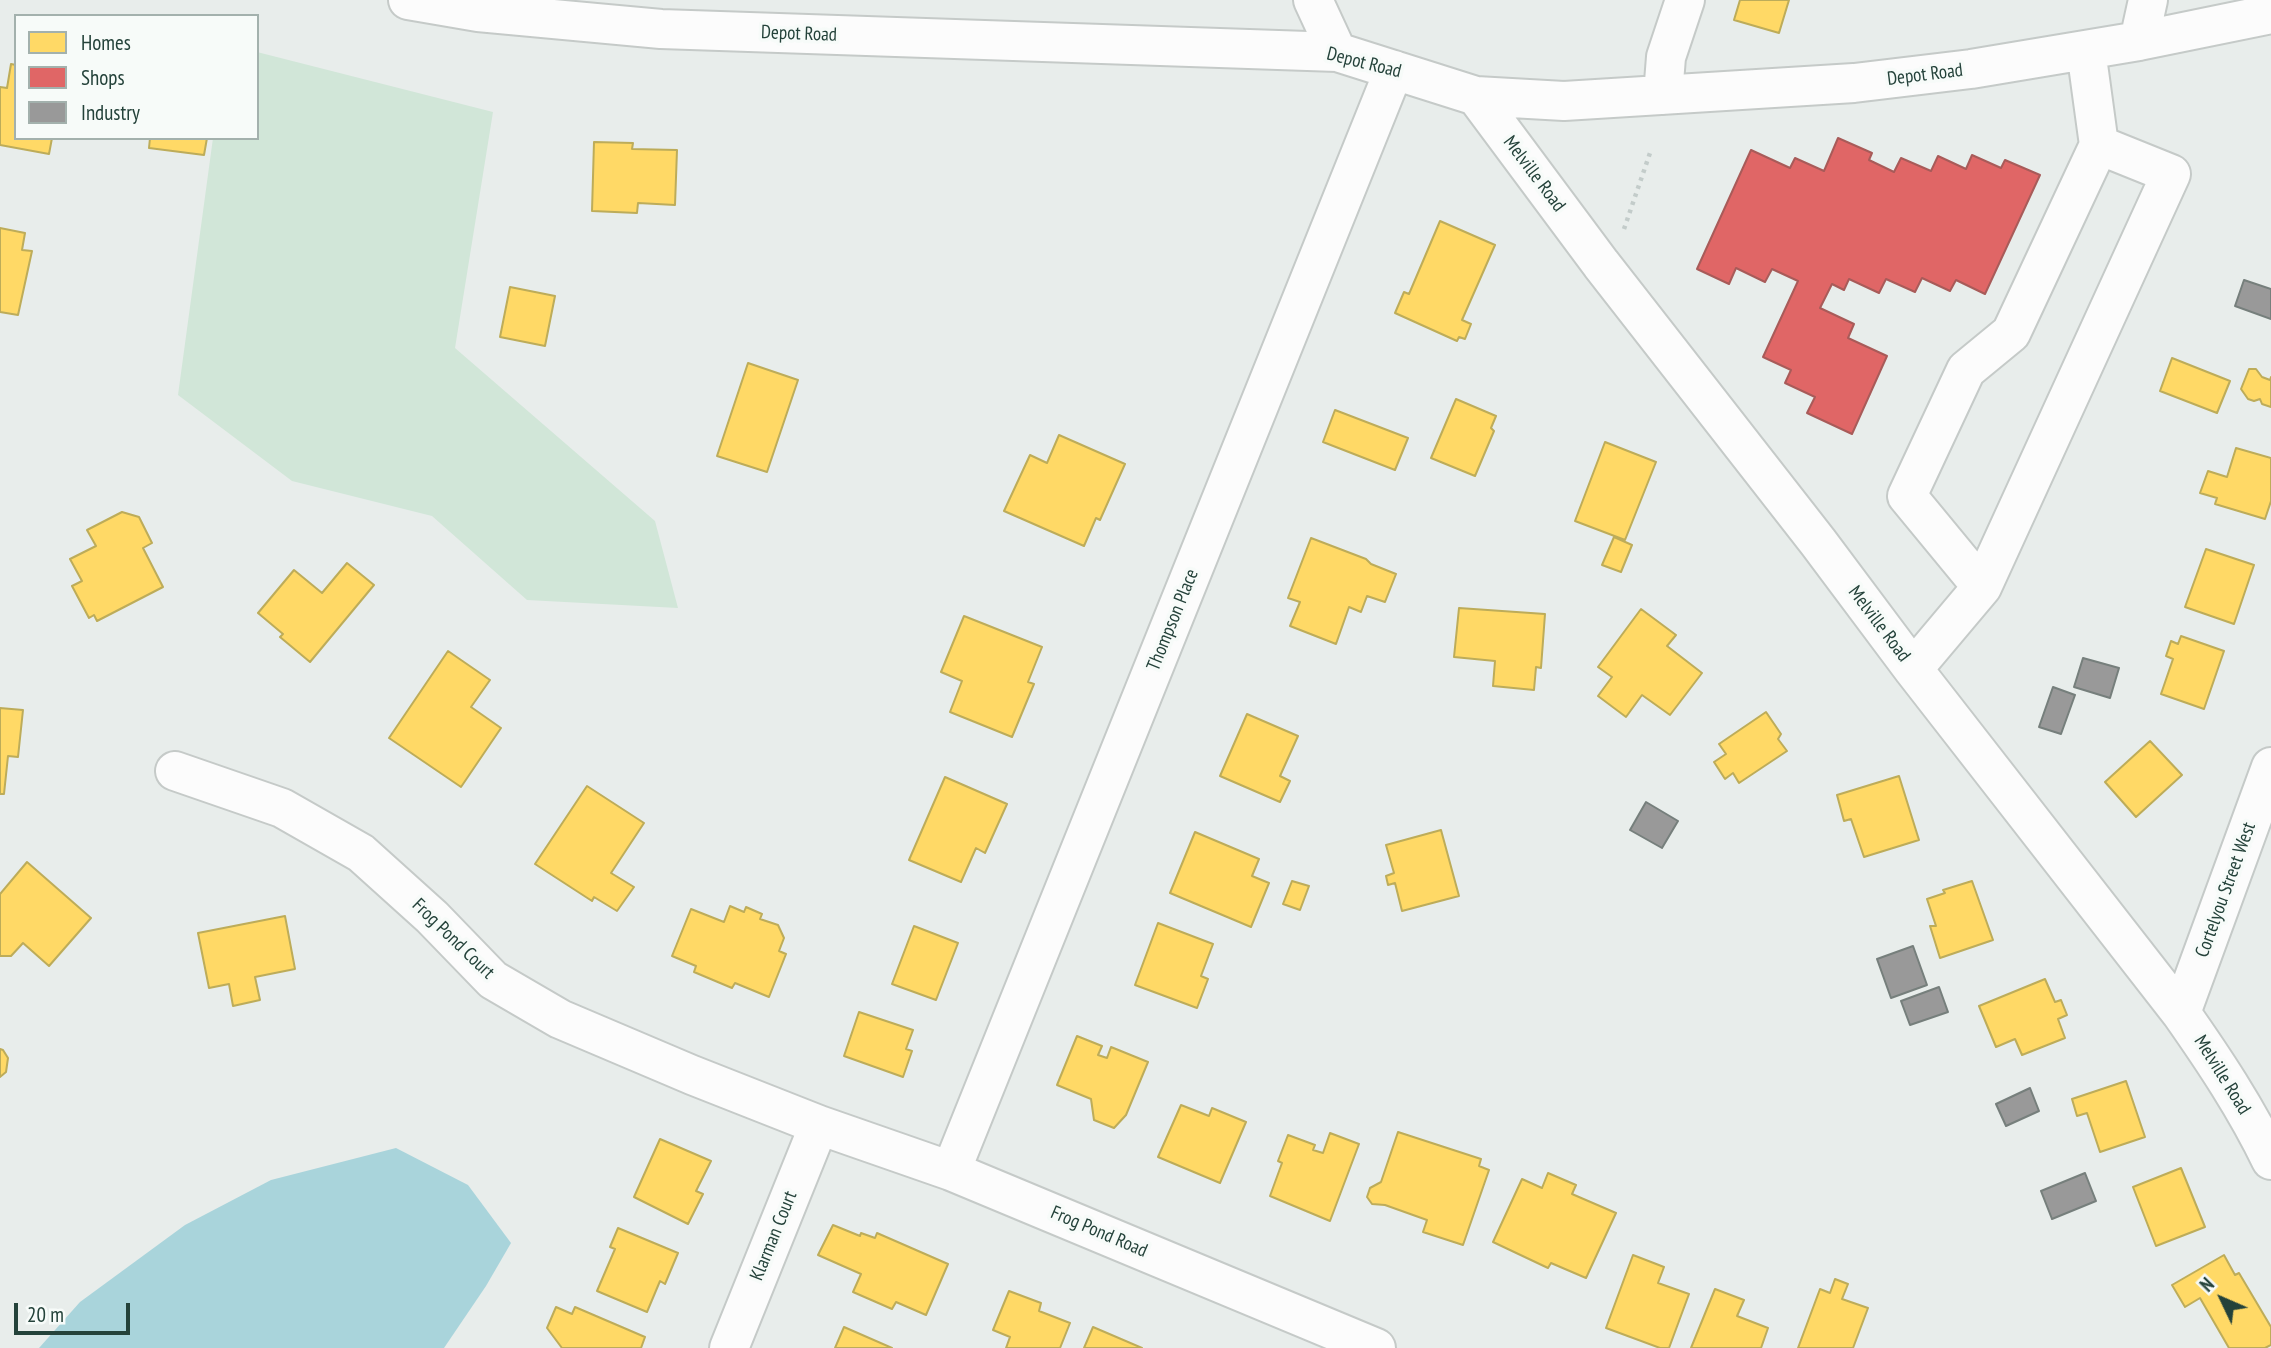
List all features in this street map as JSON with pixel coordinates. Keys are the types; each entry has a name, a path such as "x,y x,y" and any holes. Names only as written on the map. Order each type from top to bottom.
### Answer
{"street":[{"name":"Depot Road","path":"408,0 478,12 661,29 1337,52 1476,96 1564,101 1854,83 1971,69 2140,41 2271,14"},
{"path":"1313,0 1337,52"},
{"path":"1663,94 1665,57 1685,0"},
{"path":"2140,41 2148,0"},
{"path":"1982,587 1907,496 1966,370 2011,333 2099,145 2086,50"},
{"name":"Thompson Place","path":"951,1171 1394,70"},
{"name":"Melville Road","path":"1476,96 1593,253 2181,1013 2258,1132 2271,1160"},
{"path":"1913,669 1982,587 2171,174 2099,145"},
{"name":"Cortelyou Street West","path":"2181,1013 2271,766"},
{"name":"Frog Pond Court","path":"175,771 282,808 360,853 432,917 493,980 559,1019 819,1125"},
{"name":"Frog Pond Road","path":"819,1125 951,1171 1376,1348"},
{"name":"Klarman Court","path":"729,1348 819,1125"}],"path":[{"path":"1623,230 1650,153"}],"green space":[{"path":"259,53 493,112 455,348 655,521 678,608 527,600 432,516 292,481 178,395 213,140 259,140"}],"water":[{"path":"396,1148 468,1185 511,1243 444,1348 39,1348 80,1302 185,1225 271,1180"}],"building: Homes":[{"path":"1740,0 1789,0 1779,33 1734,20"},
{"path":"11,64 14,65 14,140 52,140 49,154 0,145 0,87 7,88"},
{"path":"150,140 207,140 204,155 149,148"},
{"path":"594,142 633,143 632,149 677,150 675,205 638,203 637,213 592,211"},
{"path":"1440,221 1495,245 1462,320 1471,324 1465,339 1459,337 1457,341 1395,313 1404,292 1409,294"},
{"path":"0,228 25,233 22,250 32,251 18,315 0,312"},
{"path":"510,287 555,296 545,346 500,337"},
{"path":"2172,358 2230,381 2217,413 2160,391"},
{"path":"748,363 798,380 767,472 717,456"},
{"path":"2249,369 2256,369 2262,377 2270,380 2271,377 2271,407 2262,404 2260,399 2248,399 2241,389"},
{"path":"1456,399 1496,416 1491,428 1494,431 1475,476 1431,458"},
{"path":"1335,410 1408,438 1395,470 1323,442"},
{"path":"1059,435 1125,464 1100,520 1096,518 1084,546 1004,511 1030,455 1047,463"},
{"path":"1605,442 1656,462 1625,540 1575,521"},
{"path":"2236,448 2271,458 2271,501 2265,519 2215,504 2217,498 2200,493 2208,471 2227,477"},
{"path":"122,512 139,517 152,543 143,548 163,587 97,621 94,615 89,618 72,586 82,581 70,559 96,546 87,530"},
{"path":"1614,537 1632,545 1621,572 1602,565"},
{"path":"1311,538 1366,559 1371,564 1396,574 1385,602 1367,596 1361,612 1349,607 1336,644 1290,626 1300,602 1288,598"},
{"path":"2206,549 2254,565 2234,624 2185,607"},
{"path":"347,563 374,585 310,662 280,637 283,634 258,613 294,570 322,593"},
{"path":"1459,608 1545,614 1541,668 1536,667 1534,690 1493,686 1495,661 1454,657"},
{"path":"1641,609 1676,635 1667,646 1702,673 1670,715 1642,695 1626,717 1598,696 1612,677 1598,667"},
{"path":"964,616 1042,647 1028,682 1034,684 1012,737 950,712 962,681 941,672"},
{"path":"2181,636 2224,651 2204,709 2161,694 2173,659 2166,656 2171,641 2178,644"},
{"path":"448,651 490,680 471,707 501,728 461,787 389,738"},
{"path":"0,708 23,710 18,757 8,756 4,794 0,794"},
{"path":"1766,712 1781,734 1778,739 1787,751 1739,783 1733,773 1725,779 1714,762 1726,754 1719,744"},
{"path":"1247,714 1298,736 1280,776 1290,781 1280,802 1220,776"},
{"path":"2150,741 2182,775 2136,817 2105,782"},
{"path":"1899,776 1919,840 1864,857 1851,819 1844,821 1837,795"},
{"path":"945,777 1007,804 985,853 976,848 961,882 909,860"},
{"path":"587,786 644,823 611,873 634,887 617,911 594,897 592,901 535,864"},
{"path":"1441,830 1459,896 1402,911 1395,883 1388,885 1386,876 1394,873 1386,845"},
{"path":"1195,832 1259,859 1252,876 1269,883 1251,927 1170,893"},
{"path":"27,862 91,918 49,966 23,943 11,956 0,956 0,894"},
{"path":"1292,881 1309,886 1300,910 1283,904"},
{"path":"1972,881 1993,940 1940,958 1930,926 1936,926 1927,899 1945,893 1943,890"},
{"path":"730,906 744,912 746,907 762,914 760,919 778,925 784,938 779,951 786,954 769,997 735,983 732,988 694,972 696,966 672,956 691,909 724,922"},
{"path":"285,916 295,969 255,977 260,1000 233,1006 229,984 209,988 198,933"},
{"path":"1158,923 1213,944 1201,976 1208,979 1197,1008 1135,985"},
{"path":"914,926 958,943 936,1000 892,984"},
{"path":"2045,979 2055,1002 2061,1000 2067,1015 2058,1019 2065,1038 2022,1055 2015,1039 1996,1047 1979,1006"},
{"path":"859,1012 913,1030 906,1049 912,1051 903,1077 844,1056"},
{"path":"1077,1036 1102,1046 1098,1055 1107,1058 1111,1047 1148,1062 1126,1115 1114,1128 1094,1120 1091,1099 1057,1085"},
{"path":"0,1049 8,1058 6,1072 0,1077"},
{"path":"2126,1081 2145,1137 2100,1152 2087,1113 2077,1116 2072,1099"},
{"path":"1181,1105 1209,1116 1212,1108 1246,1122 1220,1183 1158,1157"},
{"path":"1398,1132 1481,1159 1479,1166 1489,1170 1463,1245 1423,1232 1427,1220 1385,1205 1372,1204 1367,1197 1370,1188 1381,1182"},
{"path":"1330,1133 1359,1144 1330,1221 1270,1196 1282,1163 1278,1161 1288,1135 1315,1145 1313,1150 1323,1153"},
{"path":"660,1139 711,1161 696,1191 703,1194 688,1224 634,1197"},
{"path":"2181,1168 2205,1227 2156,1246 2133,1187"},
{"path":"1548,1173 1576,1185 1572,1194 1616,1213 1586,1278 1551,1263 1548,1268 1493,1242 1522,1179 1542,1188"},
{"path":"833,1225 860,1236 861,1233 875,1238 877,1233 948,1264 926,1315 896,1302 892,1309 853,1292 861,1274 818,1255"},
{"path":"618,1228 678,1253 665,1284 660,1281 647,1312 597,1291 615,1249 610,1247"},
{"path":"1633,1255 1664,1267 1658,1283 1689,1294 1669,1348 1660,1348 1606,1328"},
{"path":"2224,1255 2235,1275 2239,1273 2271,1327 2271,1345 2265,1348 2229,1348 2200,1298 2185,1307 2172,1285"},
{"path":"1835,1279 1848,1284 1842,1299 1868,1308 1853,1348 1798,1348 1820,1289 1830,1293"},
{"path":"1715,1289 1744,1300 1737,1316 1768,1328 1761,1348 1691,1348"},
{"path":"1009,1291 1041,1303 1039,1311 1070,1323 1060,1348 1006,1348 1010,1337 993,1330"},
{"path":"556,1307 572,1314 575,1307 645,1337 641,1348 562,1348 547,1328"},
{"path":"844,1327 892,1348 835,1348"},
{"path":"1093,1327 1142,1348 1084,1348"}],"building: Shops":[{"path":"1838,138 1872,153 1869,160 1894,172 1901,158 1931,171 1938,156 1966,169 1972,155 2001,168 2005,160 2040,175 1985,294 1956,280 1950,291 1922,278 1915,292 1886,279 1879,293 1849,279 1844,290 1832,284 1820,308 1854,324 1848,338 1887,356 1852,434 1807,413 1815,397 1785,383 1791,370 1763,357 1798,281 1772,269 1765,282 1736,268 1729,284 1697,269 1751,150 1790,168 1795,158 1824,171"}],"building: Industry":[{"path":"2244,280 2271,289 2271,319 2235,306"},
{"path":"2083,658 2119,668 2110,698 2074,687"},
{"path":"2053,687 2075,695 2061,734 2039,727"},
{"path":"1646,802 1678,821 1662,848 1630,830"},
{"path":"1913,946 1927,985 1891,998 1877,959"},
{"path":"1939,987 1948,1012 1910,1025 1901,1001"},
{"path":"2030,1088 2039,1111 2006,1126 1996,1104"},
{"path":"2085,1173 2096,1201 2052,1219 2041,1191"}]}
